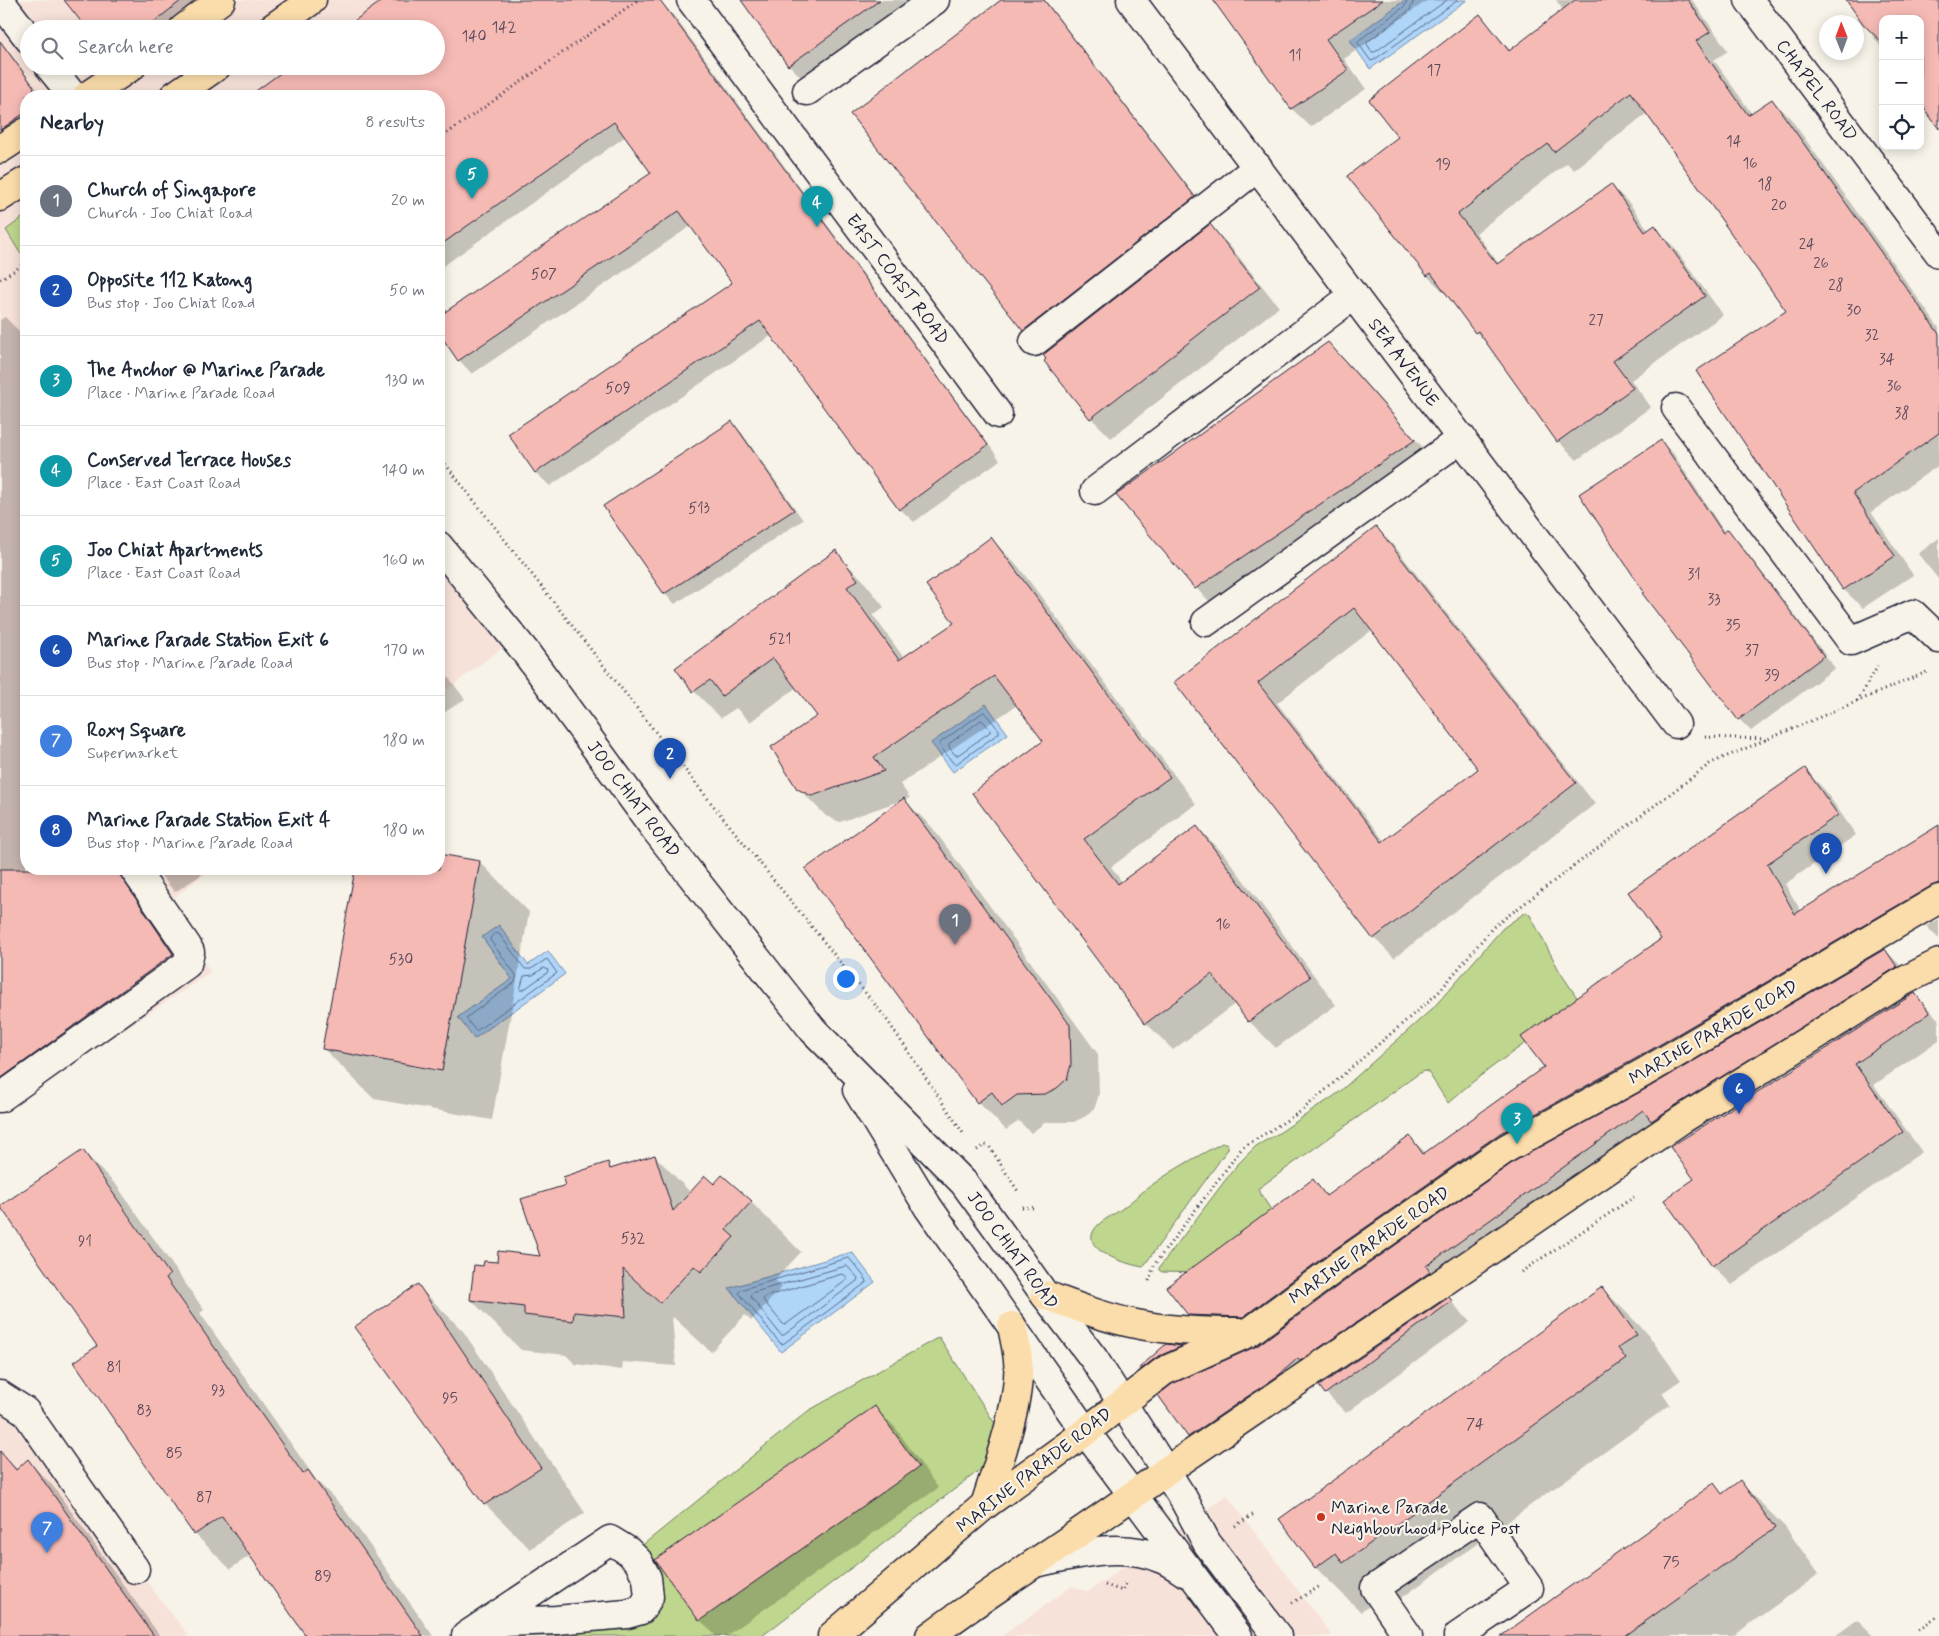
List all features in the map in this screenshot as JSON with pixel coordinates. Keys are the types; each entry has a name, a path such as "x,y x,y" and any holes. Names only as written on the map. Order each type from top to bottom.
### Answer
{"main road":[{"path":"194,20 221,0"},
{"path":"284,20 312,0"},
{"path":"96,90 118,75"},
{"path":"183,90 204,75"},
{"path":"0,150 20,136"},
{"path":"0,197 20,185"},
{"name":"MARINE PARADE ROAD","path":"832,1636 985,1505 1164,1371 1248,1332 1341,1264 1507,1148 1643,1073 1939,900"},
{"path":"930,1636 974,1604 1039,1562 1166,1471 1681,1120 1900,983 1939,963"},
{"path":"1045,1295 1093,1313 1136,1324 1193,1332 1248,1332"},
{"path":"985,1505 1008,1428 1016,1389 1018,1361 1012,1326"}],"street":[{"name":"EAST COAST ROAD","path":"690,0 998,414"},
{"path":"807,91 935,0"},
{"name":"SEA AVENUE","path":"1131,0 1686,731"},
{"name":"CHAPEL ROAD","path":"1749,0 1939,253"},
{"path":"0,1 20,27"},
{"path":"56,75 68,90"},
{"path":"1034,342 1258,167"},
{"path":"1095,492 1354,295"},
{"path":"1676,408 1851,641 1913,614 1939,639"},
{"path":"1206,622 1462,438"},
{"name":"JOO CHIAT ROAD","path":"445,553 524,650 660,835 814,1030 964,1183 1094,1359 1183,1498 1206,1543 1276,1636"},
{"path":"0,1098 187,964 190,952 187,946 138,875"},
{"name":"JOO CHIAT ROAD","path":"833,1050 928,1207 1085,1431 1238,1636"},
{"path":"0,1395 25,1411 135,1569"},
{"path":"1408,1636 1375,1588 1480,1517 1529,1588 1458,1636"},
{"path":"610,1540 628,1551 638,1561 646,1578 649,1597 641,1610 627,1614 476,1629 610,1540"},
{"path":"1039,1562 1102,1550 1134,1551 1162,1559 1193,1577"}],"path":[{"path":"445,135 638,0"},
{"path":"0,279 20,265"},
{"path":"445,464 712,804 885,1016 965,1135"},
{"path":"1857,702 1879,664"},
{"path":"1150,1281 1154,1265 1242,1148 1300,1112 1438,993 1493,926 1711,763 1928,671 1934,671"},
{"path":"1686,731 1769,739"},
{"path":"980,1158 975,1151 983,1145 988,1145 1018,1192"},
{"path":"1020,1207 1035,1208"},
{"path":"1920,1629 1939,1615"}],"shaded area":[{"path":"0,0 643,0 445,125 445,90 20,90 20,875 203,875 164,905 211,972 0,1112"},
{"path":"445,546 523,632 445,691"},
{"path":"0,1394 189,1636 0,1636"},
{"path":"1227,1495 1332,1636 1002,1636 1072,1586 1088,1592"}],"green space":[{"path":"20,220 20,253 6,230"},
{"path":"1526,912 1530,915 1560,972 1582,1005 1496,1064 1448,1103 1428,1072 1421,1072 1259,1188 1258,1190 1279,1222 1204,1273 1162,1272 1159,1270 1236,1166 1256,1146 1337,1094 1433,1008 1503,928"},
{"path":"1222,1143 1228,1145 1228,1149 1143,1267 1111,1257 1096,1247 1092,1235 1100,1223 1123,1208 1150,1186"},
{"path":"939,1337 1010,1447 762,1636 514,1636 521,1631 648,1617 639,1548 808,1411"}],"water":[{"path":"1405,0 1467,0 1370,69 1350,40"},
{"path":"986,704 1008,734 953,772 931,743"},
{"path":"499,925 528,965 548,951 565,974 474,1039 458,1017 512,979 482,937"},
{"path":"852,1252 875,1282 781,1352 729,1288"}],"building":[{"path":"64,0 182,0 156,20 80,20"},
{"path":"383,0 660,0 988,445 899,510 760,321 535,473 508,434 732,283 679,211 458,361 445,342 445,312 651,173 614,122 445,242 445,90 257,90 278,75 445,75 445,20 355,20"},
{"path":"741,0 880,0 788,66"},
{"path":"1001,0 1044,0 1195,197 1023,331 850,114"},
{"path":"1213,0 1383,0 1326,39 1348,70 1291,109"},
{"path":"1575,0 1688,0 1710,32 1696,41 1748,115 1772,99 1939,334 1939,433 1853,493 1895,556 1843,590 1696,371 1786,311 1631,92 1554,152 1548,144 1458,214 1497,264 1611,184 1645,232 1655,225 1705,296 1613,361 1633,388 1557,442 1478,331 1475,333 1431,273 1427,276 1347,176 1398,137 1369,100 1480,14 1509,51"},
{"path":"1846,0 1939,0 1939,129 1924,108 1924,15 1879,15 1879,39 1864,25 1864,15 1857,15"},
{"path":"0,41 20,68 20,75 25,75 34,87 33,90 20,90 20,116 0,130"},
{"path":"1210,224 1260,287 1090,419 1044,361 1046,359 1043,355"},
{"path":"1328,342 1415,440 1195,589 1116,495"},
{"path":"732,421 794,510 664,594 603,506"},
{"path":"1661,440 1723,533 1728,529 1824,656 1738,720 1642,593 1644,592 1579,494"},
{"path":"1376,526 1576,783 1373,939 1174,682","holes":["1354,608 1478,769 1382,842 1258,683"]},
{"path":"991,537 1170,777 1084,839 1118,884 1197,826 1310,977 1248,1022 1212,974 1145,1024 972,793 1043,741 994,676 874,757 884,771 812,796 797,789 771,747 817,716 773,658 722,696 710,680 693,692 675,668 836,550 858,580 847,587 899,660 954,623 926,585"},
{"path":"1805,768 1838,815 1767,864 1795,914 1939,825 1939,883 1635,1059 1499,1134 1332,1251 1243,1317 1188,1315 1166,1287 1313,1179 1326,1196 1410,1136 1423,1154 1544,1067 1521,1037 1661,939 1628,892"},
{"path":"904,798 1070,1025 1071,1065 1067,1079 1057,1088 1045,1094 1017,1095 1002,1106 992,1092 977,1103 805,869"},
{"path":"445,855 480,861 442,1071 322,1049 354,875 445,875"},
{"path":"0,869 20,869 20,875 120,875 173,954 0,1079"},
{"path":"1885,949 1897,967 1651,1121 1643,1110 1426,1266 1430,1272 1300,1361 1298,1358 1279,1375 1188,1437 1158,1395 1172,1384 1257,1346 1350,1277 1515,1161 1651,1086"},
{"path":"1915,993 1930,1013 1855,1064 1903,1132 1712,1266 1664,1200 1694,1179 1670,1147"},
{"path":"83,1150 170,1275 166,1278 303,1474 308,1470 423,1636 306,1636 222,1516 194,1535 74,1362 97,1346 0,1206"},
{"path":"655,1155 673,1211 705,1176 714,1184 722,1175 752,1201 726,1230 734,1237 701,1272 694,1266 660,1303 623,1269 626,1317 574,1312 573,1321 524,1315 524,1307 470,1300 474,1265 483,1266 484,1261 497,1262 498,1251 540,1256 521,1199 566,1185 563,1177 608,1162 610,1169"},
{"path":"418,1284 541,1468 484,1505 354,1327"},
{"path":"1602,1287 1637,1335 1618,1348 1626,1359 1343,1563 1336,1553 1315,1568 1279,1519"},
{"path":"1449,1297 1452,1301 1325,1394 1319,1386"},
{"path":"1166,1344 1182,1346 1157,1357 1140,1370 1139,1368"},
{"path":"875,1406 919,1467 699,1621 655,1560"},
{"path":"0,1451 16,1470 28,1459 154,1636 0,1636"},
{"path":"1740,1480 1775,1528 1625,1636 1501,1636 1714,1483 1722,1494"}],"place":[{"name":"Joo Chiat Apartments","path":"472,199"},
{"name":"Conserved Terrace Houses","path":"817,227"},
{"name":"Opposite 112 Katong","path":"670,779"},
{"name":"Marine Parade Station Exit 4","path":"1826,874"},
{"name":"Church of Singapore","path":"955,945"},
{"name":"Marine Parade Station Exit 6","path":"1739,1114"},
{"name":"The Anchor @ Marine Parade","path":"1517,1144"},
{"name":"Marine Parade Neighbourhood Police Post","path":"1321,1517"},
{"name":"Roxy Square","path":"47,1553"}]}
